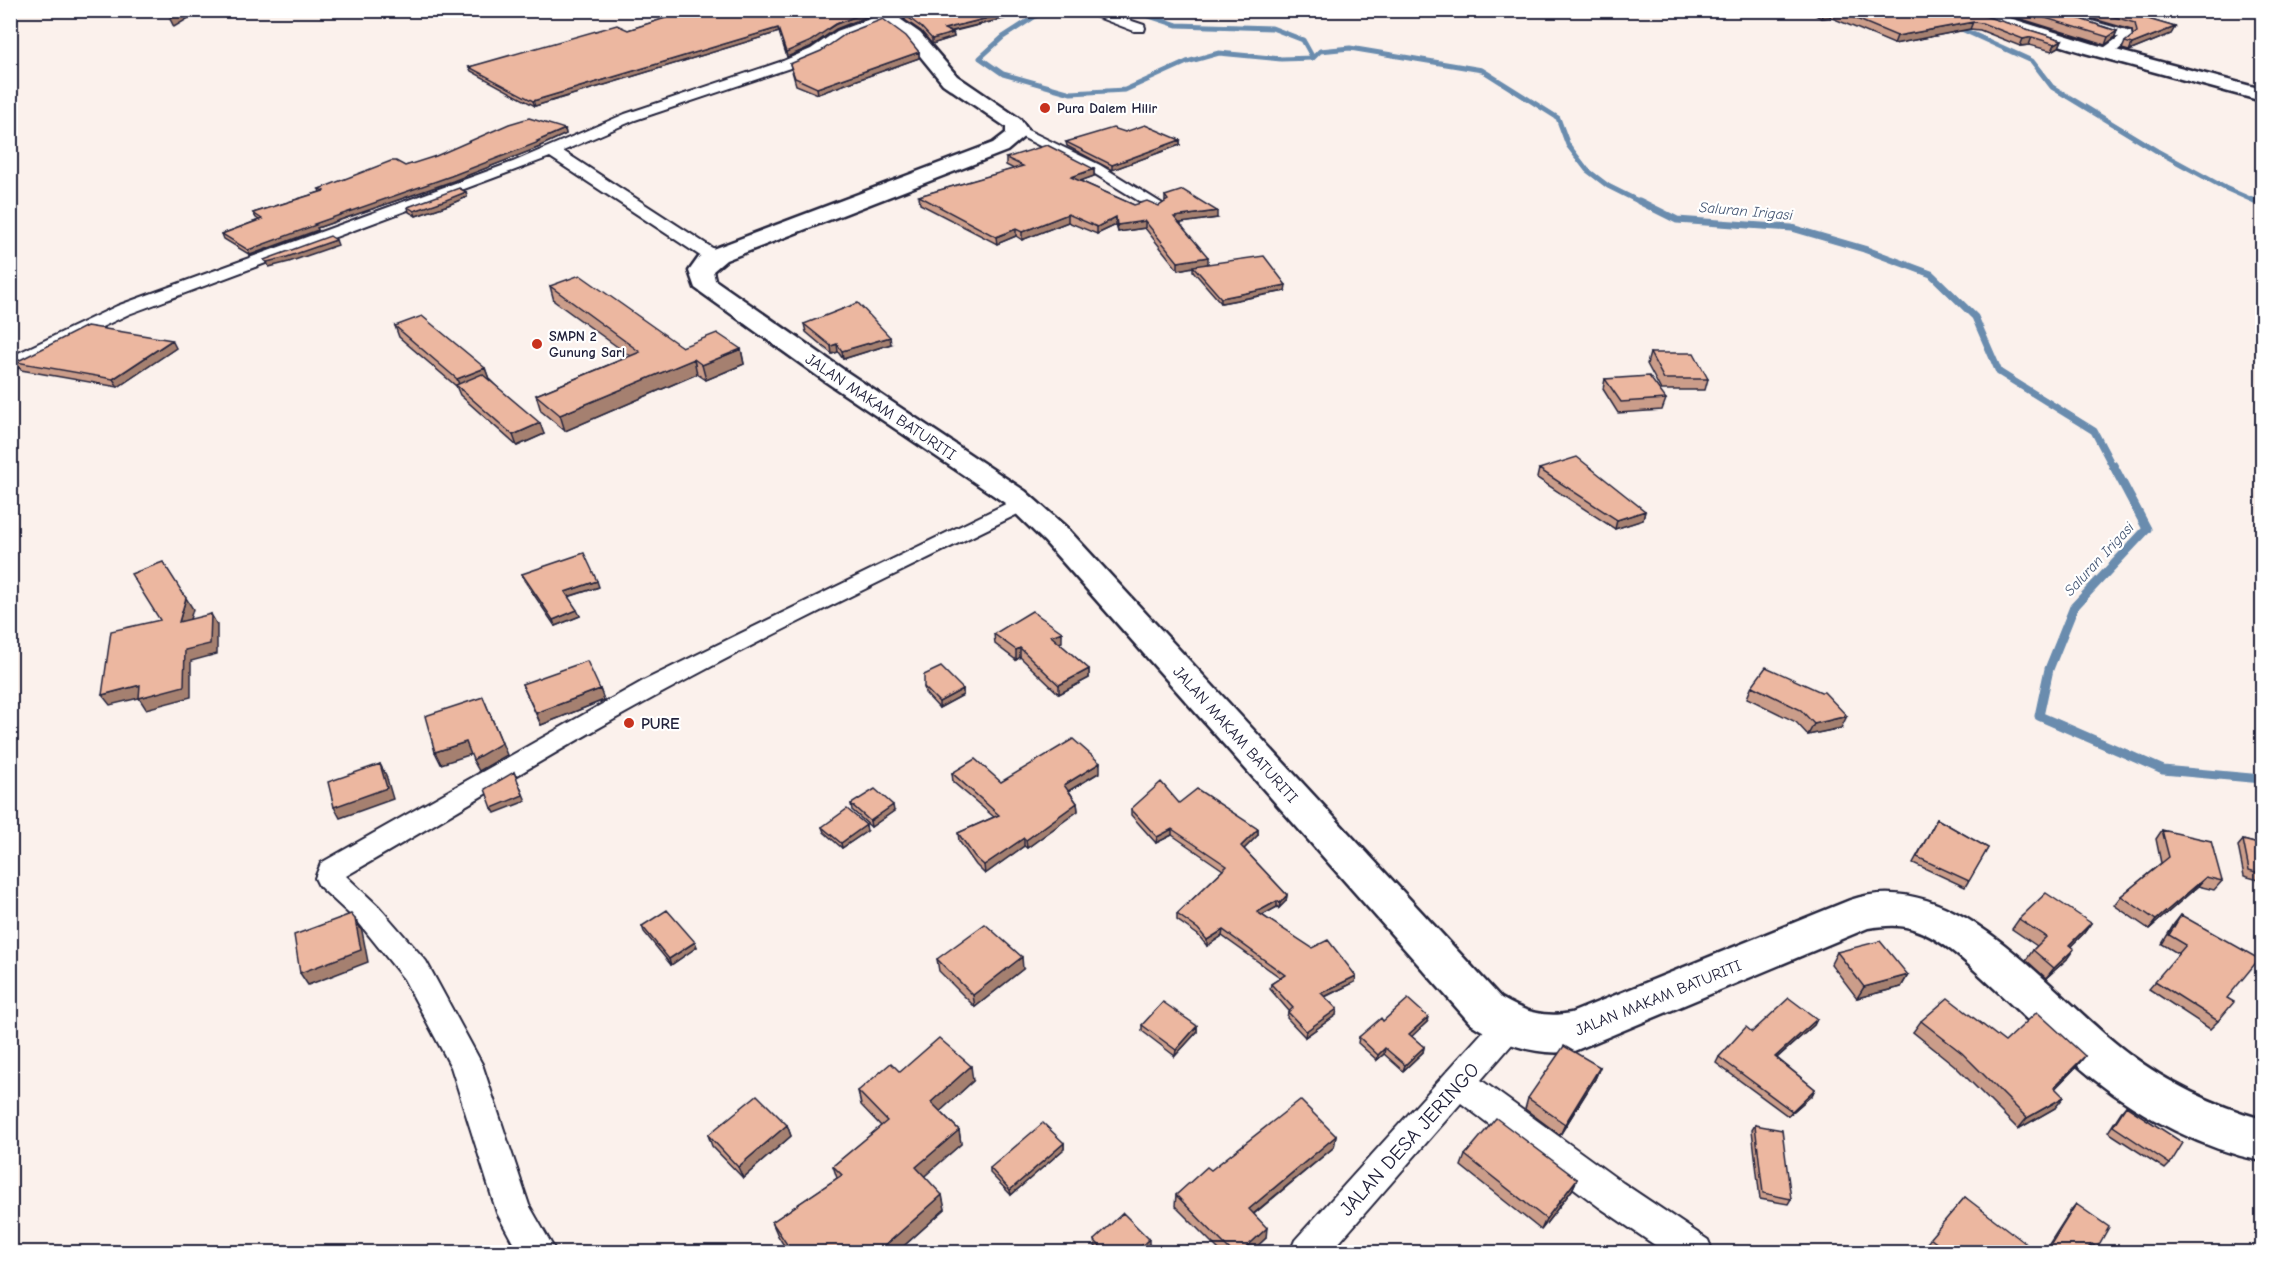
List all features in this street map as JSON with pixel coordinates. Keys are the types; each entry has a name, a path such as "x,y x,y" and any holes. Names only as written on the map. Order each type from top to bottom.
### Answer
{"street":[{"path":"1085,10 1139,28"},
{"path":"1964,10 2106,53 2262,95"},
{"path":"2038,10 2126,35 2126,38 2106,53"},
{"path":"859,11 900,14"},
{"path":"900,14 914,37 950,80 1013,123 1017,129 1095,168 1158,206"},
{"path":"10,365 123,310 552,151 630,117 796,61 823,48 842,34 900,14"},
{"path":"552,151 714,257 1006,144 1016,135 1017,129"},
{"name":"JALAN MAKAM BATURITI","path":"714,257 702,271 702,279 708,286 1022,503 1056,535 1477,1002 1486,1011 1509,1025 1549,1034 1574,1032 1864,912 1887,908 1912,911 1937,920 1967,939 2112,1067 2141,1088 2209,1124 2262,1140"},
{"path":"538,1252 514,1213 466,1064 415,970 369,915 329,878 331,870 652,687 1022,503"},
{"name":"JALAN DESA JERINGO","path":"1308,1252 1509,1025"},
{"path":"1460,1083 1611,1195 1695,1252"}],"building":[{"path":"172,10 184,10 170,19"},
{"path":"691,10 872,10 836,24 809,42 786,52 778,28 533,101 469,67 617,25 628,30"},
{"path":"920,10 1020,10 944,29 953,33 932,39 905,15"},
{"path":"1835,10 1965,10 2062,40 2055,44 2032,37 2023,39 1982,23 1973,22 1897,36"},
{"path":"2019,10 2052,10 2117,31 2108,37"},
{"path":"2091,10 2135,10 2128,13 2175,27 2132,44 2125,42 2137,32 2135,23"},
{"path":"883,19 906,36 919,52 817,88 795,78 790,64 821,51 847,33"},
{"path":"529,118 565,129 537,141 539,142 451,176 314,224 316,225 248,250 222,234 262,219 253,213 324,191 319,189 391,161 405,166 436,156 509,124"},
{"path":"1145,125 1180,140 1112,165 1066,142 1113,128 1125,132"},
{"path":"1047,145 1094,169 1071,177 1134,205 1147,201 1159,206 1168,200 1165,196 1183,190 1217,211 1174,217 1208,257 1178,262 1145,221 1117,225 1116,217 1097,227 1068,214 1022,232 1016,229 996,237 919,196 1023,166 1006,158"},
{"path":"459,188 466,192 414,211 408,207"},
{"path":"330,236 336,240 287,257 267,262 264,260"},
{"path":"1264,256 1286,285 1221,298 1193,266"},
{"path":"580,275 682,347 717,333 741,349 702,365 694,359 560,415 536,395 640,352 550,286"},
{"path":"858,303 890,337 842,351 837,344 831,346 804,324"},
{"path":"422,316 485,368 457,379 395,326"},
{"path":"87,326 172,340 113,379 16,362"},
{"path":"1650,353 1694,353 1708,379 1664,379"},
{"path":"482,374 540,423 513,435 456,385"},
{"path":"1649,376 1666,399 1621,402 1605,379"},
{"path":"1577,457 1645,511 1617,520 1539,469"},
{"path":"584,553 597,581 565,592 577,610 553,620 522,574"},
{"path":"163,562 186,598 179,622 211,614 210,644 185,650 184,686 139,698 140,685 102,695 111,631 160,620 131,574"},
{"path":"1032,611 1062,632 1051,636 1089,669 1059,685 1020,648 1016,650 994,634"},
{"path":"587,661 600,689 536,713 522,684"},
{"path":"941,667 963,689 939,702 924,687 924,675"},
{"path":"1766,667 1824,692 1847,716 1814,724 1801,710 1752,686"},
{"path":"483,697 502,743 473,760 466,742 435,752 425,716"},
{"path":"1073,739 1100,763 1064,785 1077,803 1026,840 1024,838 984,865 975,857 958,833 999,815 952,773 975,759 1001,782"},
{"path":"380,764 387,788 334,807 328,782"},
{"path":"514,772 523,795 492,808 485,789"},
{"path":"1161,782 1179,803 1197,789 1258,829 1241,846 1287,895 1280,903 1277,901 1257,912 1312,948 1328,940 1356,976 1321,993 1337,1009 1306,1031 1288,1012 1293,1008 1271,984 1285,975 1223,930 1207,940 1198,929 1177,914 1227,866 1172,829 1157,837 1131,809"},
{"path":"875,789 893,805 870,821 851,804"},
{"path":"847,809 866,825 841,843 822,827"},
{"path":"1937,819 1988,848 1969,881 1917,857"},
{"path":"2162,830 2211,841 2222,881 2206,877 2156,920 2121,896 2169,857"},
{"path":"2243,840 2262,845 2262,874 2249,870"},
{"path":"2046,893 2091,923 2069,945 2074,949 2054,968 2033,950 2046,937 2019,919"},
{"path":"667,910 695,942 669,959 642,926"},
{"path":"351,914 355,919 361,950 300,973 294,935"},
{"path":"2181,915 2259,959 2227,998 2234,1002 2218,1021 2155,981 2186,945 2169,935"},
{"path":"985,924 1022,957 973,995 937,959"},
{"path":"1880,941 1908,975 1864,987 1837,952"},
{"path":"1789,998 1817,1019 1775,1057 1815,1089 1792,1111 1719,1057 1746,1027 1752,1032"},
{"path":"1948,998 2005,1042 2037,1012 2085,1056 2054,1087 2064,1097 2027,1118 1962,1053 1921,1021"},
{"path":"1408,999 1428,1017 1409,1034 1424,1047 1405,1065 1385,1048 1378,1055 1359,1037 1381,1018 1383,1021"},
{"path":"1163,1002 1197,1026 1176,1050 1142,1025"},
{"path":"939,1038 971,1066 931,1102 959,1130 916,1167 942,1195 880,1250 882,1252 792,1252 772,1222 842,1175 833,1166 887,1121 858,1091 891,1063 900,1072"},
{"path":"1564,1046 1600,1067 1565,1124 1528,1098"},
{"path":"757,1095 787,1125 738,1167 708,1135"},
{"path":"1300,1100 1336,1136 1249,1209 1267,1228 1241,1252 1232,1252 1176,1195 1207,1167 1211,1170"},
{"path":"2126,1106 2183,1143 2170,1164 2113,1126"},
{"path":"1496,1118 1577,1179 1546,1219 1465,1155"},
{"path":"1043,1123 1064,1143 1010,1190 990,1168"},
{"path":"1755,1125 1782,1130 1791,1199 1763,1193"},
{"path":"1965,1197 2029,1246 2024,1252 1948,1252 1930,1238"},
{"path":"2076,1204 2109,1227 2097,1248 2092,1244 2084,1252 2046,1252"},
{"path":"1123,1213 1149,1239 1135,1252 1106,1252 1094,1240"}],"waterway":[{"name":"Saluran Irigasi","path":"1045,10 1003,37 980,58 1003,74 1071,93 1125,90 1187,62 1219,53 1281,59 1313,58"},
{"name":"Saluran Irigasi","path":"1131,10 1177,25 1272,28 1303,40 1313,58"},
{"name":"Saluran Irigasi","path":"1955,26 2032,61 2052,87 2157,151 2225,188 2259,203"},
{"name":"Saluran Irigasi","path":"1313,58 1320,51 1350,48 1482,70 1558,118 1568,145 1587,170 1608,186 1642,203"},
{"name":"Saluran Irigasi","path":"1639,201 1677,220 1792,228 1864,249 1931,274 1975,317 1999,372 2094,431 2113,467"},
{"name":"Saluran Irigasi","path":"2256,201 2262,204"},
{"name":"Saluran Irigasi","path":"2113,465 2147,529 2074,607 2049,669 2039,716 2163,770 2262,779"}],"place":[{"name":"Pura Dalem Hilir","path":"1045,108"},
{"name":"SMPN 2 Gunung Sari","path":"537,344"},
{"name":"PURE","path":"629,723"}]}
